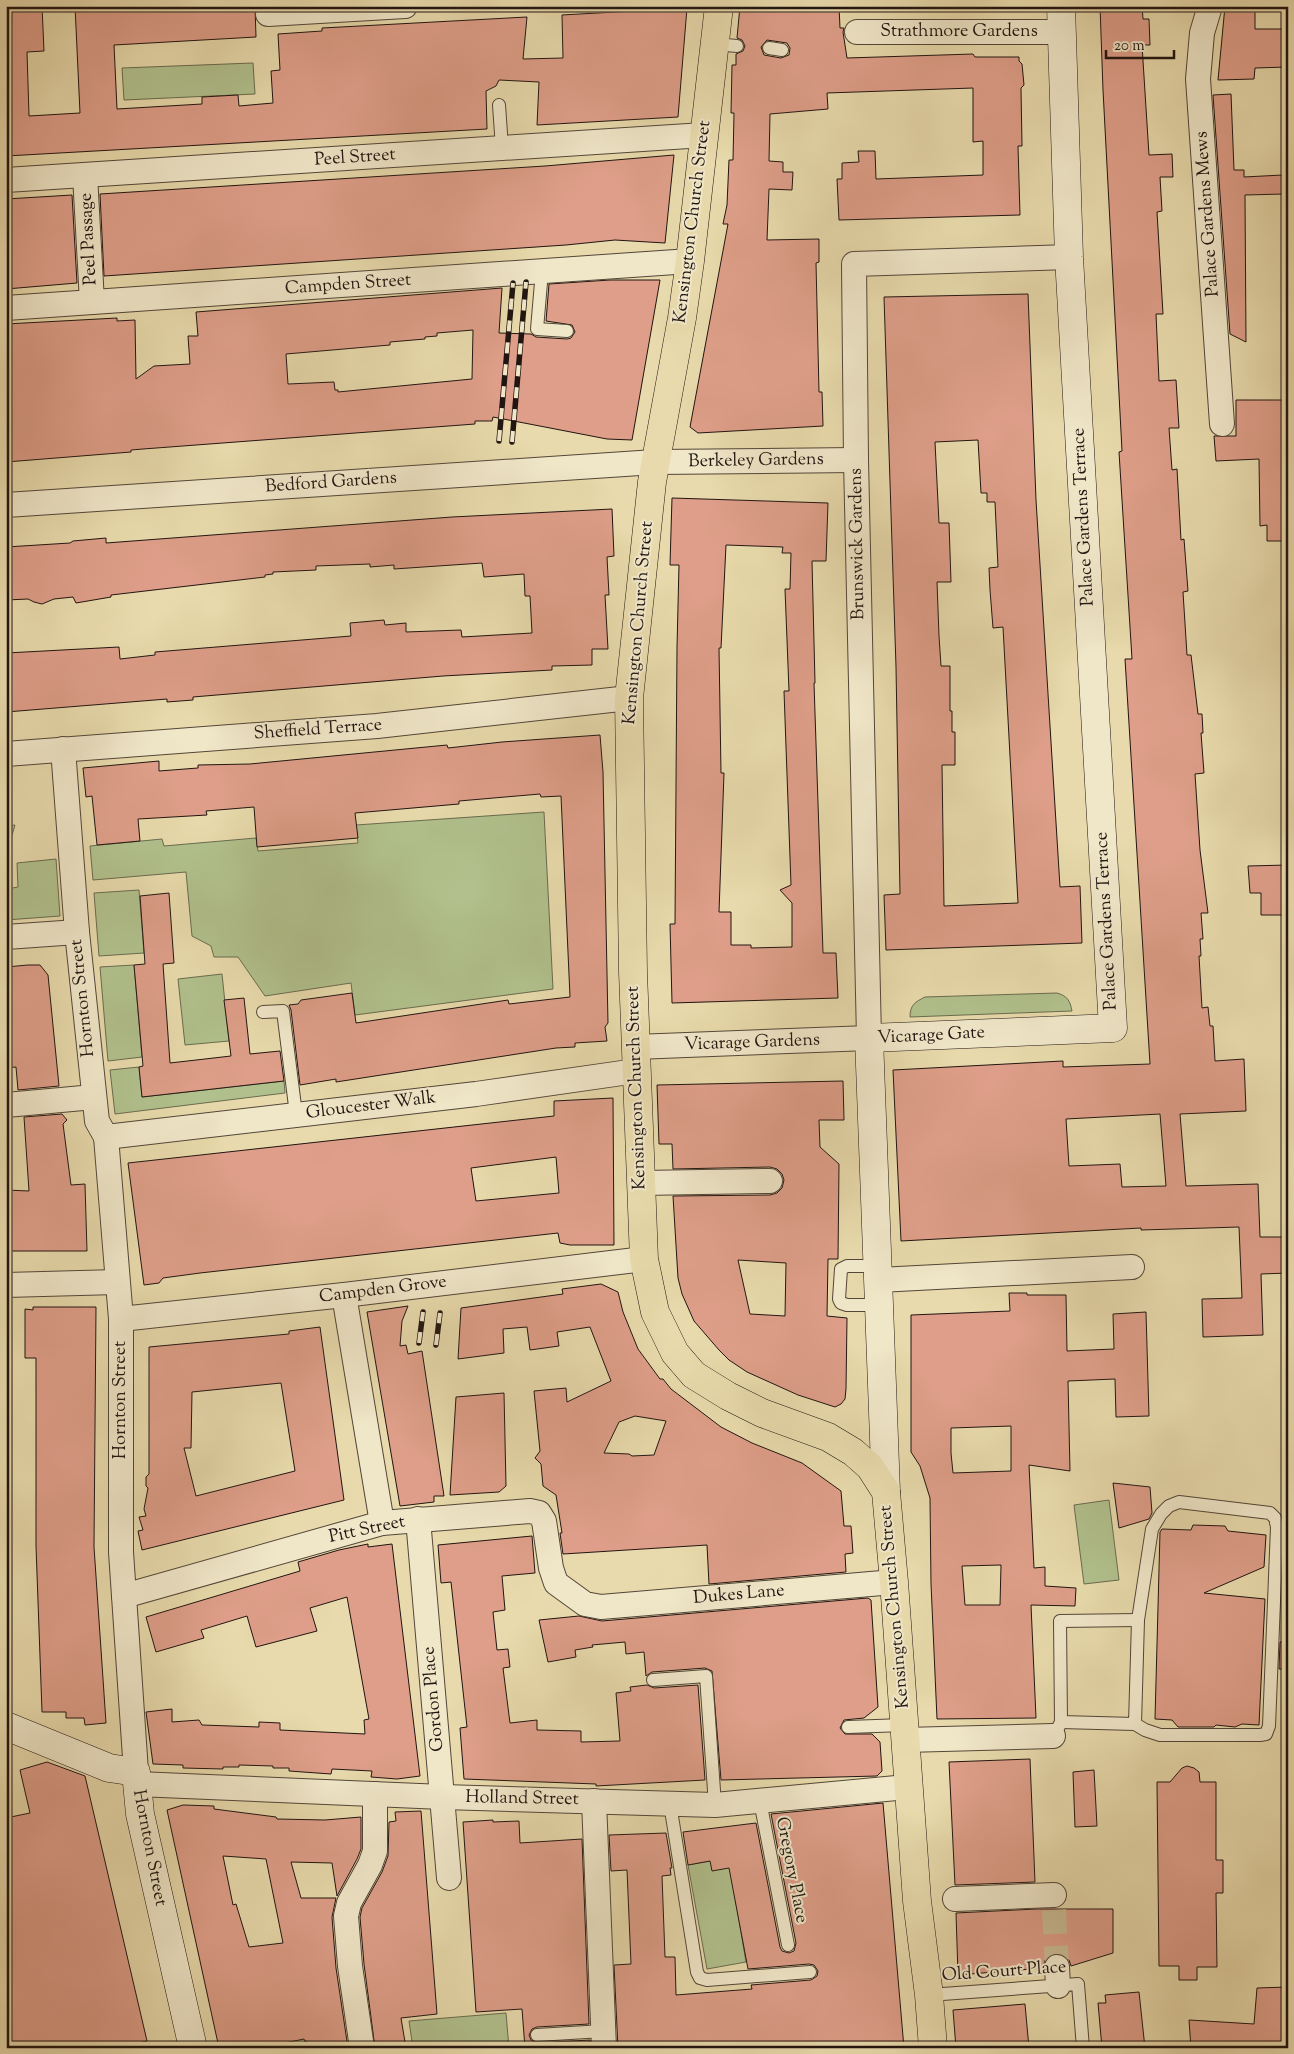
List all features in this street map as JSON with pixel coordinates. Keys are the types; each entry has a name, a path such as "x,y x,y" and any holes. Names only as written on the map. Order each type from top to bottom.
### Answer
{"main road":[{"name":"Kensington Church Street","path":"719,6 726,45 704,135 682,318 655,462 629,698 636,1059 644,1259 651,1300 657,1318 675,1352 694,1375 728,1396 762,1413 828,1437 853,1452 870,1467 886,1492 905,1732 907,1787 933,2048"},
{"name":"Palace Gardens Terrace","path":"1061,19 1069,257 1113,1028"},
{"name":"Vicarage Gate","path":"886,1492 869,1038 1113,1028"},
{"name":"Holland Street","path":"6,1726 136,1778"},
{"name":"Hornton Street","path":"136,1778 140,1814 193,2048"}],"street":[{"path":"268,14 405,6"},
{"name":"Palace Gardens Mews","path":"1210,6 1202,33 1198,79 1222,424"},
{"name":"Strathmore Gardens","path":"857,32 1061,19"},
{"name":"Peel Street","path":"6,180 704,135"},
{"name":"Peel Passage","path":"85,175 92,302"},
{"name":"Brunswick Gardens","path":"869,1038 856,460 854,264 1069,257"},
{"name":"Campden Street","path":"6,308 690,261"},
{"name":"Berkeley Gardens","path":"655,462 856,460"},
{"name":"Bedford Gardens","path":"6,505 655,462"},
{"name":"Sheffield Terrace","path":"6,754 377,726 629,698"},
{"name":"Hornton Street","path":"63,749 76,932 97,1121 106,1137 121,1319 121,1552 136,1778"},
{"path":"6,937 76,932"},
{"name":"Vicarage Gardens","path":"636,1059 869,1038"},
{"name":"Gloucester Walk","path":"106,1137 476,1094 636,1059"},
{"path":"6,1106 94,1097"},
{"path":"640,1183 770,1181"},
{"name":"Campden Grove","path":"121,1319 344,1295 644,1259"},
{"path":"879,1284 1132,1267"},
{"path":"6,1285 117,1282"},
{"path":"344,1295 382,1522"},
{"name":"Pitt Street","path":"124,1596 382,1522 530,1511 539,1513 544,1521 551,1568 556,1583 585,1604"},
{"name":"Gordon Place","path":"418,1519 449,1878"},
{"name":"Dukes Lane","path":"585,1604 601,1607 894,1582"},
{"path":"905,1732 1057,1729"},
{"name":"Holland Street","path":"136,1778 376,1794 715,1805 907,1787"},
{"path":"362,2048 350,1966 346,1916 349,1903 370,1865 375,1851 376,1794"},
{"path":"594,1801 604,2039"},
{"path":"955,1899 1054,1894"}],"lane":[{"path":"769,48 782,50"},
{"path":"499,105 502,148"},
{"path":"542,271 537,329 567,331"},
{"path":"263,1012 283,1011 296,1114"},
{"path":"1135,1724 1138,1620 1152,1529 1161,1514 1169,1506 1179,1502 1270,1513 1275,1518 1277,1527 1269,1726 1266,1734 1160,1735 1135,1724 1057,1729 1060,1621 1138,1620"},
{"path":"653,1680 706,1676 715,1805"},
{"path":"848,1727 905,1732"},
{"name":"Gregory Place","path":"760,1801 788,1946"},
{"path":"670,1804 695,1963 700,1978 707,1980 810,1972"},
{"name":"Old Court Place","path":"929,1995 1000,1990 1058,1977 1078,1984 1083,2048"},
{"path":"537,2035 604,2039"}],"green space":[{"path":"253,63 255,94 124,100 122,68"},
{"path":"544,812 553,989 355,1015 351,983 265,996 238,957 214,957 211,946 192,936 186,872 93,880 90,846 162,839 164,846 256,838 258,851 358,843 356,825"},
{"path":"15,825 6,856 6,826"},
{"path":"56,859 60,916 6,920 6,889 18,887 17,863"},
{"path":"139,890 144,953 99,956 94,893"},
{"path":"134,965 142,1057 108,1061 100,967"},
{"path":"222,974 229,1041 185,1045 178,979"},
{"path":"1057,993 1068,999 1072,1011 910,1017 914,1004 925,997"},
{"path":"139,1067 142,1097 284,1081 285,1093 115,1114 110,1070"},
{"path":"1109,1500 1119,1580 1084,1584 1074,1505"},
{"path":"710,1861 730,1867 746,1962 707,1969 688,1865"},
{"path":"506,2013 509,2048 413,2048 409,2021"}],"building":[{"path":"6,6 42,6 44,51 27,52 29,116 80,113 75,6 255,6 256,37 114,45 117,109 202,104 202,97 238,95 239,106 273,103 271,71 280,70 278,34 322,31 322,28 527,17 523,59 563,58 562,15 687,8 678,117 537,125 539,82 499,80 496,86 486,91 487,129 6,156"},
{"path":"740,6 839,6 840,28 844,28 847,58 973,54 975,57 1019,57 1019,61 1022,64 1024,85 1021,88 1022,146 1018,146 1020,215 839,220 837,179 842,179 842,163 859,162 858,151 875,151 876,179 983,175 983,141 973,142 973,88 827,93 828,109 770,114 769,161 783,162 783,172 793,172 792,190 769,189 767,240 819,239 819,262 816,263 819,392 822,392 823,426 698,433 690,427 728,224 723,224 727,205 729,160 733,160 734,113 731,113 732,65 736,65 736,54 743,51 745,46 742,40 737,38","holes":["767,40 787,43 790,48 789,55 781,58 764,55 761,47"]},
{"path":"1100,6 1142,6 1143,19 1149,19 1150,45 1142,45 1149,155 1172,154 1173,177 1160,177 1162,211 1157,212 1163,314 1156,314 1159,381 1176,380 1179,428 1169,428 1172,470 1177,469 1181,540 1184,539 1188,591 1183,592 1187,655 1191,655 1198,714 1202,714 1203,733 1201,733 1204,773 1195,774 1200,850 1208,913 1201,913 1203,939 1200,939 1201,956 1199,956 1202,1008 1208,1007 1210,1026 1213,1026 1215,1061 1244,1059 1246,1111 1180,1114 1186,1186 1258,1184 1260,1237 1288,1237 1288,1273 1261,1274 1263,1335 1203,1337 1202,1299 1242,1298 1239,1227 1141,1230 1141,1228 901,1241 893,1070 1063,1061 1063,1067 1150,1064 1125,659 1132,659 1119,452 1122,451","holes":["1160,1114 1166,1186 1122,1187 1120,1164 1069,1166 1066,1119"]},
{"path":"1225,6 1255,6 1255,29 1288,29 1288,67 1255,68 1254,79 1218,80"},
{"path":"1231,94 1234,170 1244,170 1244,177 1283,175 1284,194 1245,195 1246,342 1230,334 1213,95"},
{"path":"674,155 665,243 615,240 566,245 104,276 100,194 545,166"},
{"path":"72,195 77,283 6,289 6,199"},
{"path":"610,280 660,280 632,440 607,439 493,417 492,421 475,421 475,424 143,449 131,450 131,452 6,462 6,396 9,396 6,324 117,318 117,321 135,320 136,379 154,366 190,364 188,336 198,336 196,312 502,288 499,333 571,338 575,332 572,325 546,321 549,284","holes":["473,330 472,379 338,392 338,390 335,390 334,382 288,384 286,354 390,345 390,342 425,339 425,337 437,336 437,333"]},
{"path":"1028,294 1036,500 1060,887 1080,886 1082,943 886,950 884,895 900,894 896,667 884,297","holes":["978,440 981,493 987,493 987,502 995,502 998,567 989,568 990,590 993,628 1003,627 1018,903 944,906 942,765 955,765 955,732 952,732 952,711 950,711 950,666 941,666 937,582 951,582 949,523 939,523 935,442"]},
{"path":"1236,400 1288,400 1288,541 1267,541 1267,525 1260,526 1259,459 1216,461 1214,436 1236,436"},
{"path":"672,498 828,503 826,561 812,561 814,683 823,953 836,953 838,998 672,1003 670,924 675,924 679,565 670,565","holes":["726,545 783,547 782,553 791,553 790,589 785,589 789,691 784,691 791,885 780,890 792,903 792,947 751,948 751,945 731,945 731,912 719,912 724,773 721,773 719,648 721,648"]},
{"path":"612,509 614,556 607,557 609,595 605,595 608,649 592,649 592,665 552,666 552,670 443,676 193,697 193,700 167,702 167,699 6,712 6,653 119,647 120,659 155,655 155,652 351,636 350,623 384,620 385,625 406,623 406,632 461,630 462,637 532,633 530,596 525,596 524,574 484,577 482,563 394,569 394,565 370,567 370,564 316,566 316,570 273,572 273,574 265,575 265,577 111,595 111,597 76,603 73,597 54,599 42,604 28,599 6,600 6,547 70,543 73,541 106,538 106,543 452,517"},
{"path":"600,735 603,772 608,1023 605,1027 607,1041 575,1043 575,1047 556,1048 336,1082 336,1079 300,1085 289,1005 298,1004 301,1000 352,993 356,1023 508,1000 509,1004 570,997 561,796 541,797 540,794 459,801 459,804 355,813 358,838 257,847 254,807 206,811 207,815 138,819 140,841 97,845 92,796 86,797 83,768 159,761 159,771 198,768 198,765 250,764 447,745 448,748"},
{"path":"1288,865 1288,915 1261,915 1261,893 1250,893 1248,866"},
{"path":"169,893 174,963 163,964 170,1063 231,1056 224,1000 244,998 250,1054 280,1051 284,1081 142,1097 139,1067 143,1066 134,965 145,964 140,896"},
{"path":"40,965 48,975 59,1086 18,1090 16,1067 6,1068 6,967"},
{"path":"843,1081 844,1120 819,1120 820,1147 839,1164 838,1259 828,1259 827,1316 847,1318 846,1389 845,1399 841,1404 835,1407 798,1395 747,1372 729,1360 694,1321 682,1294 678,1278 673,1196 770,1195 777,1193 782,1188 784,1180 782,1174 777,1169 770,1167 673,1169 672,1144 659,1144 657,1085","holes":["738,1260 786,1263 785,1316 750,1314"]},
{"path":"613,1098 614,1245 570,1245 560,1243 558,1233 200,1273 163,1278 159,1283 144,1285 128,1163 554,1116 554,1101","holes":["556,1157 559,1193 476,1201 471,1168"]},
{"path":"62,1114 67,1120 63,1124 71,1185 85,1184 87,1251 6,1251 6,1190 29,1191 24,1117"},
{"path":"601,1284 618,1292 623,1312 638,1349 660,1379 663,1379 671,1389 721,1427 752,1443 802,1463 841,1491 844,1526 851,1526 853,1553 845,1554 846,1572 709,1584 707,1545 563,1554 556,1495 543,1486 541,1464 535,1458 540,1451 534,1391 566,1388 567,1402 611,1381 590,1327 557,1332 559,1346 530,1350 527,1327 503,1329 504,1353 458,1359 461,1308 563,1294 562,1289","holes":["635,1416 666,1421 654,1455 632,1456 629,1454 604,1453 619,1422"]},
{"path":"1009,1293 1066,1295 1067,1351 1114,1349 1113,1314 1146,1312 1149,1416 1116,1417 1115,1379 1068,1381 1070,1471 1029,1465 1034,1568 1045,1567 1045,1586 1076,1588 1075,1606 1031,1605 1036,1718 937,1719 931,1584 930,1498 920,1466 911,1452 911,1315 1010,1311","holes":["1011,1426 1011,1471 953,1473 951,1428","1001,1565 1000,1605 965,1605 962,1566"]},
{"path":"408,1306 402,1321 400,1346 406,1345 408,1354 422,1351 444,1496 434,1496 434,1502 400,1506 367,1312"},
{"path":"33,1307 96,1307 94,1547 106,1723 85,1725 84,1718 66,1718 66,1712 42,1712 36,1546 36,1358 25,1358 25,1309 33,1310"},
{"path":"320,1327 344,1500 142,1550 138,1531 143,1530 139,1517 146,1516 144,1509 148,1488 146,1486 146,1477 149,1474 149,1347 289,1334 289,1331","holes":["281,1383 295,1471 196,1496 184,1448 191,1448 192,1392"]},
{"path":"504,1393 506,1486 499,1492 450,1495 456,1397"},
{"path":"1113,1483 1150,1487 1152,1513 1149,1519 1119,1528"},
{"path":"1193,1525 1225,1526 1228,1531 1266,1535 1264,1567 1204,1593 1265,1599 1259,1725 1178,1727 1172,1720 1155,1719 1160,1532 1162,1529 1191,1530"},
{"path":"532,1536 535,1573 502,1576 505,1610 493,1612 497,1650 508,1649 510,1667 503,1668 510,1723 537,1720 537,1730 581,1731 581,1742 620,1741 616,1693 631,1691 630,1687 647,1685 654,1688 698,1685 705,1780 596,1786 596,1784 464,1779 460,1728 467,1727 451,1582 441,1583 438,1545"},
{"path":"368,1544 368,1547 392,1544 420,1776 397,1779 371,1777 372,1771 332,1769 331,1774 289,1771 289,1768 273,1768 273,1766 239,1765 239,1767 223,1767 223,1769 183,1768 183,1765 153,1764 146,1712 172,1709 172,1722 199,1720 202,1725 259,1727 259,1722 280,1723 280,1730 365,1734 364,1720 369,1719 347,1597 310,1608 317,1631 256,1647 247,1616 201,1630 204,1638 156,1652 146,1617 300,1571 298,1562"},
{"path":"868,1598 871,1600 878,1707 864,1718 844,1720 840,1728 845,1734 872,1734 880,1742 882,1771 877,1776 721,1780 712,1671 705,1668 652,1672 646,1676 644,1652 626,1654 625,1642 592,1645 593,1647 575,1650 576,1657 548,1662 539,1620 579,1616 602,1621"},
{"path":"1280,1642 1288,1642 1288,1669 1279,1669"},
{"path":"1030,1759 1035,1882 955,1885 949,1762"},
{"path":"47,1762 85,1776 147,2041 116,2048 6,2048 6,1818 30,1813 20,1770"},
{"path":"1187,1766 1199,1772 1200,1782 1216,1782 1216,1860 1223,1860 1223,1893 1216,1893 1217,1967 1197,1967 1197,1980 1179,1980 1179,1966 1159,1966 1157,1782 1170,1782 1182,1768"},
{"path":"1094,1770 1097,1826 1075,1827 1073,1772"},
{"path":"883,1803 904,2048 618,2048 614,1965 631,1964 627,1870 611,1871 609,1835 666,1833 672,1868 670,1868 671,1875 662,1876 665,1957 675,1957 676,1995 752,1989 751,1985 811,1980 817,1976 818,1971 814,1965 809,1964 748,1969 729,1868 712,1871 710,1861 688,1865 683,1832 756,1823 780,1947 782,1951 789,1953 794,1951 796,1943 771,1814"},
{"path":"183,1805 214,1806 214,1809 276,1817 277,1819 325,1820 361,1817 361,1849 337,1896 332,1863 291,1862 301,1898 336,1898 332,1917 336,1968 348,2048 308,2048 307,2041 305,2042 304,2039 261,2048 219,2048 167,1810","holes":["223,1856 266,1859 283,1943 249,1947 236,1904 233,1905"]},
{"path":"421,1811 437,2014 401,2018 406,2048 375,2048 360,1917 362,1908 382,1872 388,1856 389,1822 396,1821 395,1812"},
{"path":"493,1820 493,1822 519,1821 520,1843 582,1839 589,2024 537,2027 532,2029 529,2035 531,2040 537,2043 590,2040 590,2048 525,2048 522,2009 476,2012 463,1822"},
{"path":"1036,1909 1113,1909 1113,1953 1071,1966 1069,1960 1064,1955 1056,1953 1045,1960 1043,1968 958,1975 956,1913"},
{"path":"1288,1987 1288,2048 1191,2048 1189,2020 1254,2024 1257,1988"},
{"path":"1139,1992 1145,2048 1102,2048 1098,2003 1106,2003 1105,1995"},
{"path":"1025,2004 1029,2048 956,2048 953,2010"}],"tunnel":[{"path":"1054,1910 1057,1967"}],"railway":[{"path":"512,442 526,282"},
{"path":"499,441 513,283"},
{"path":"419,1343 423,1312"},
{"path":"436,1345 440,1313"}]}
